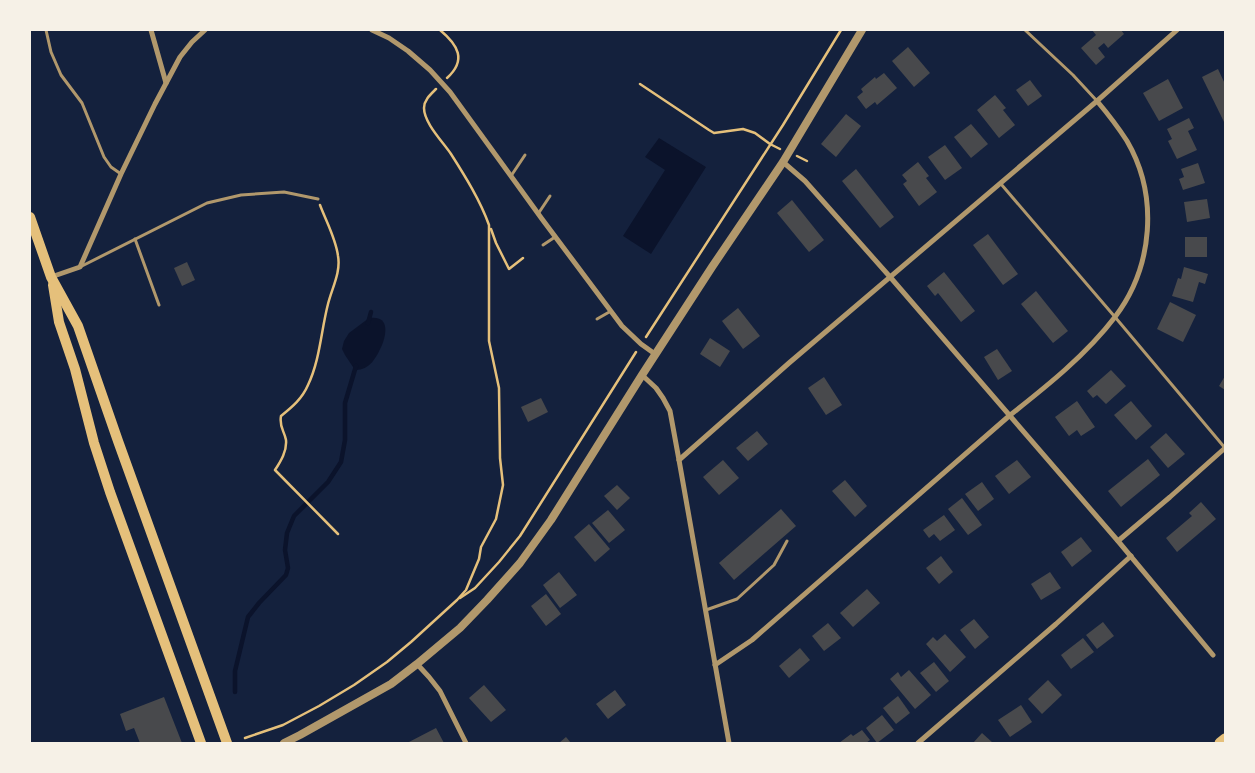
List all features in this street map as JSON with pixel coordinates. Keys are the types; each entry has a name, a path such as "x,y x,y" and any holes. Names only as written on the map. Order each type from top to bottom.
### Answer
{"highway":[{"path":"1220,743 1225,739"}],"main road":[{"path":"30,217 51,276 78,326 227,743"},
{"path":"51,276 59,322 75,370 94,442 110,492 202,743"}],"street":[{"path":"151,30 166,83"},
{"path":"51,276 80,267 121,174 166,83 180,57 192,42 206,30"},
{"path":"372,30 389,38 408,51 442,83 622,326 641,344 656,354"},
{"path":"284,743 392,684 460,628 520,563 551,520 642,375 783,162 862,30"},
{"path":"679,460 789,363 1097,102 1177,30"},
{"path":"716,665 752,640 1035,396 1089,347 1115,317 1136,279 1144,258 1148,232 1148,210 1145,188 1128,143 1115,122 1097,102"},
{"path":"783,162 805,181 890,278 1131,556 1213,655"},
{"path":"642,375 656,388 670,411 729,743"},
{"path":"1118,541 1225,448"},
{"path":"918,743 1056,624 1131,556"},
{"path":"417,664 440,691 466,743"}],"lane":[{"path":"46,30 51,52 61,75 82,103 104,157 121,174"},
{"path":"1025,30 1073,75 1097,102"},
{"path":"511,176 525,155"},
{"path":"1001,184 1225,448"},
{"path":"80,267 207,203 241,195 284,192 318,199"},
{"path":"538,214 550,196"},
{"path":"543,245 555,237"},
{"path":"135,239 159,305"},
{"path":"597,319 611,311"},
{"path":"706,610 737,599 774,565 787,540"}],"path":[{"path":"440,30 454,44 458,64 454,72 426,100 424,107 427,119 457,165 485,214 496,243 509,268 523,258"},
{"path":"457,600 476,588 520,536 841,30"},
{"path":"640,84 714,133 743,129 788,153 807,160"},
{"path":"318,199 339,257 337,276 328,303 316,364 308,386 300,400 281,416 280,423 286,441 285,451 282,460 275,470 338,534"},
{"path":"245,738 283,725 319,706 387,662 466,590 479,559 481,547 496,519 502,485 499,388 488,341 490,225"}],"water":[{"path":"659,138 706,167 651,254 623,236 665,170 645,157"},
{"path":"369,318 380,319 383,322 385,326 384,340 369,366 355,370 342,349 344,341 349,333"}],"building":[{"path":"1092,30 1121,30 1124,34 1108,48 1104,43 1098,48 1105,57 1096,65 1081,48 1096,35"},
{"path":"908,47 930,73 914,87 892,61"},
{"path":"1218,69 1225,84 1225,124 1202,77"},
{"path":"884,73 897,88 877,105 875,102 866,109 857,97 863,92 861,89 875,77 876,79"},
{"path":"1168,79 1183,108 1159,121 1143,93"},
{"path":"1030,80 1042,96 1028,106 1016,90"},
{"path":"995,95 1006,108 1003,110 1015,125 999,138 977,110"},
{"path":"846,114 861,126 836,157 821,144"},
{"path":"1189,118 1194,128 1188,131 1197,150 1177,159 1168,141 1172,139 1167,129"},
{"path":"971,124 988,144 971,158 954,137"},
{"path":"945,145 962,168 945,180 928,157"},
{"path":"918,162 929,176 926,178 937,192 919,206 903,184 907,181 902,175"},
{"path":"1198,163 1205,183 1183,190 1179,179 1184,177 1181,169"},
{"path":"856,169 894,217 880,228 842,181"},
{"path":"1207,199 1210,218 1187,222 1184,202"},
{"path":"792,200 824,240 809,252 777,213"},
{"path":"988,234 1018,274 1003,285 973,245"},
{"path":"1185,237 1207,237 1207,257 1185,257"},
{"path":"187,262 195,280 182,286 174,268"},
{"path":"1184,267 1208,274 1205,284 1199,282 1193,302 1172,296 1178,278 1181,279"},
{"path":"944,272 975,311 961,322 938,293 935,296 927,286"},
{"path":"1036,291 1068,331 1053,343 1021,304"},
{"path":"1170,302 1196,315 1183,342 1157,329"},
{"path":"738,308 760,336 743,349 722,321"},
{"path":"710,338 730,351 720,367 700,354"},
{"path":"997,349 1012,371 998,380 984,357"},
{"path":"1111,370 1126,386 1106,404 1097,395 1093,398 1087,391"},
{"path":"1225,376 1225,390 1219,386"},
{"path":"824,377 842,405 826,415 808,388"},
{"path":"541,398 548,412 528,422 521,407"},
{"path":"1077,401 1095,427 1081,436 1077,430 1069,436 1055,417"},
{"path":"1131,401 1152,426 1136,440 1114,415"},
{"path":"757,431 768,444 748,461 736,448"},
{"path":"1166,433 1185,454 1168,468 1150,447"},
{"path":"1148,459 1160,475 1121,507 1108,491"},
{"path":"723,460 739,478 719,495 703,477"},
{"path":"1017,460 1031,477 1009,494 995,476"},
{"path":"845,480 867,506 855,517 832,491"},
{"path":"982,482 994,499 978,511 965,494"},
{"path":"617,485 630,498 617,510 604,496"},
{"path":"962,498 982,525 968,535 948,509"},
{"path":"1201,502 1216,519 1177,552 1166,538 1192,516 1189,513"},
{"path":"781,509 796,526 734,580 719,563"},
{"path":"608,510 625,530 609,543 592,523"},
{"path":"944,515 955,530 940,541 934,534 929,538 923,530"},
{"path":"589,524 610,549 595,562 574,537"},
{"path":"1081,537 1092,551 1072,567 1061,552"},
{"path":"941,556 953,572 939,584 926,568"},
{"path":"559,572 577,595 560,608 543,585"},
{"path":"1050,572 1061,588 1041,600 1031,584"},
{"path":"867,589 880,603 853,627 840,613"},
{"path":"546,594 561,614 546,626 531,606"},
{"path":"974,619 989,637 975,649 960,630"},
{"path":"1103,622 1114,636 1097,649 1086,635"},
{"path":"828,623 841,638 824,651 812,636"},
{"path":"945,634 966,657 950,672 926,644 933,637 937,641"},
{"path":"1083,638 1094,652 1071,669 1061,655"},
{"path":"800,648 810,660 789,678 779,666"},
{"path":"934,662 949,681 936,692 920,673"},
{"path":"909,670 931,695 915,709 890,679 898,672 901,677"},
{"path":"1048,680 1062,695 1042,714 1028,699"},
{"path":"484,685 506,710 491,722 469,698"},
{"path":"615,690 626,705 608,719 596,704"},
{"path":"898,696 910,713 896,724 883,708"},
{"path":"164,697 182,743 140,743 134,728 126,731 120,714"},
{"path":"1021,705 1032,722 1010,737 998,720"},
{"path":"882,715 894,730 877,743 866,728"},
{"path":"436,728 444,743 407,743"},
{"path":"862,730 870,740 866,743 839,743 851,734 853,736"},
{"path":"982,733 993,743 973,743"},
{"path":"566,737 571,743 559,743"}],"waterway":[{"path":"368,323 371,312"},
{"path":"235,692 235,671 248,617 286,575 288,568 285,550 287,533 294,516 328,482 341,462 345,440 345,403 356,366"}]}
